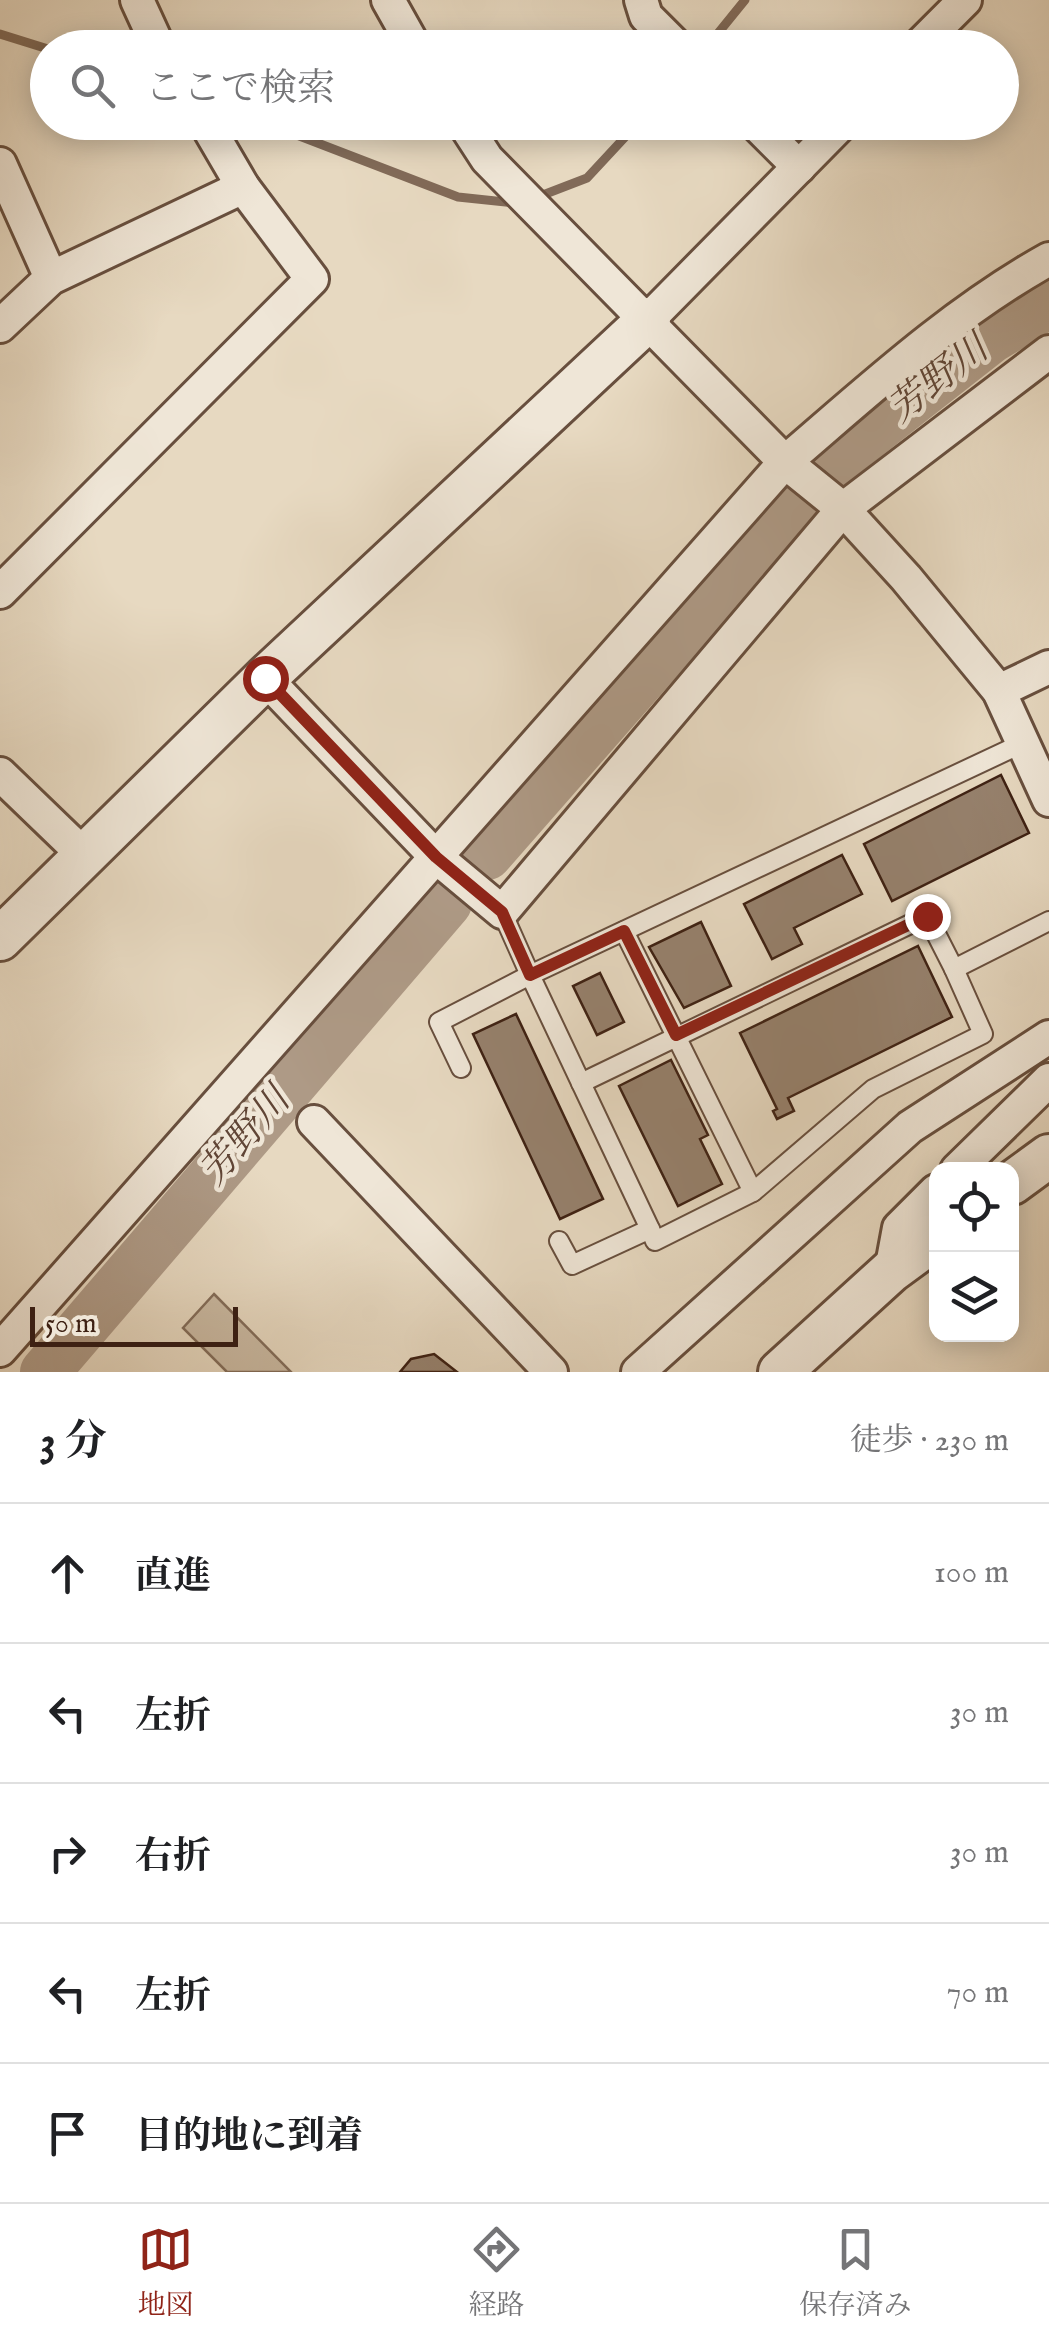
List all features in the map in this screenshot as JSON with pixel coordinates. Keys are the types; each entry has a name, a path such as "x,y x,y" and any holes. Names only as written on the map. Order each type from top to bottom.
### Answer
{"street":[{"path":"138,0 152,30"},
{"path":"388,0 404,30"},
{"path":"641,0 646,16 660,30"},
{"path":"935,30 965,0"},
{"path":"0,592 312,279 243,187 216,140"},
{"path":"475,140 487,159 649,319 785,462 842,510 999,691 1049,800"},
{"path":"772,140 799,168"},
{"path":"0,939 265,678 649,319 826,140"},
{"path":"0,164 51,278"},
{"path":"0,326 51,278 243,187"},
{"path":"0,1350 785,462 895,368 1016,278 1049,259"},
{"path":"265,678 436,857 502,912 842,510 1049,352"},
{"path":"999,691 1049,668"},
{"path":"0,774 85,856"},
{"path":"638,1372 910,1127 1049,1037"},
{"path":"966,1162 1049,1080"},
{"path":"314,1122 551,1372"},
{"path":"1019,1179 1049,1156"},
{"path":"891,1271 899,1228 929,1197"},
{"path":"780,1372 891,1271 929,1243"}],"lane":[{"path":"461,1068 438,1022 1023,743"},
{"path":"502,912 530,975 655,1240 753,1192 873,1089 983,1034 927,916 581,1083"},
{"path":"954,969 1049,922"},
{"path":"624,931 753,1192"},
{"path":"559,1241 572,1266 650,1229"}],"shaded area":[{"path":"214,1294 291,1372 227,1372 183,1328"}],"building":[{"path":"1001,775 1029,833 892,901 864,844"},
{"path":"842,855 862,894 794,928 802,944 772,959 744,904"},
{"path":"701,922 731,986 684,1008 649,947"},
{"path":"918,946 952,1017 788,1098 794,1111 777,1119 773,1111 777,1109 740,1033"},
{"path":"600,973 624,1022 597,1035 573,986"},
{"path":"516,1014 603,1199 560,1219 473,1034"},
{"path":"671,1060 708,1135 700,1139 722,1184 678,1206 619,1086"},
{"path":"434,1354 457,1372 400,1372 411,1359"}],"waterway":[{"path":"721,30 745,0"},
{"path":"0,34 30,43"},
{"path":"310,140 458,197 515,203"},
{"path":"535,198 587,178 622,140"},
{"name":"芳野川","path":"832,463 990,339 1049,303"},
{"name":"芳野川","path":"487,855 792,507"},
{"name":"芳野川","path":"45,1372 447,903"}],"route":[{"path":"265,678 436,857 502,912 530,975 624,931 676,1035 927,916"}]}
